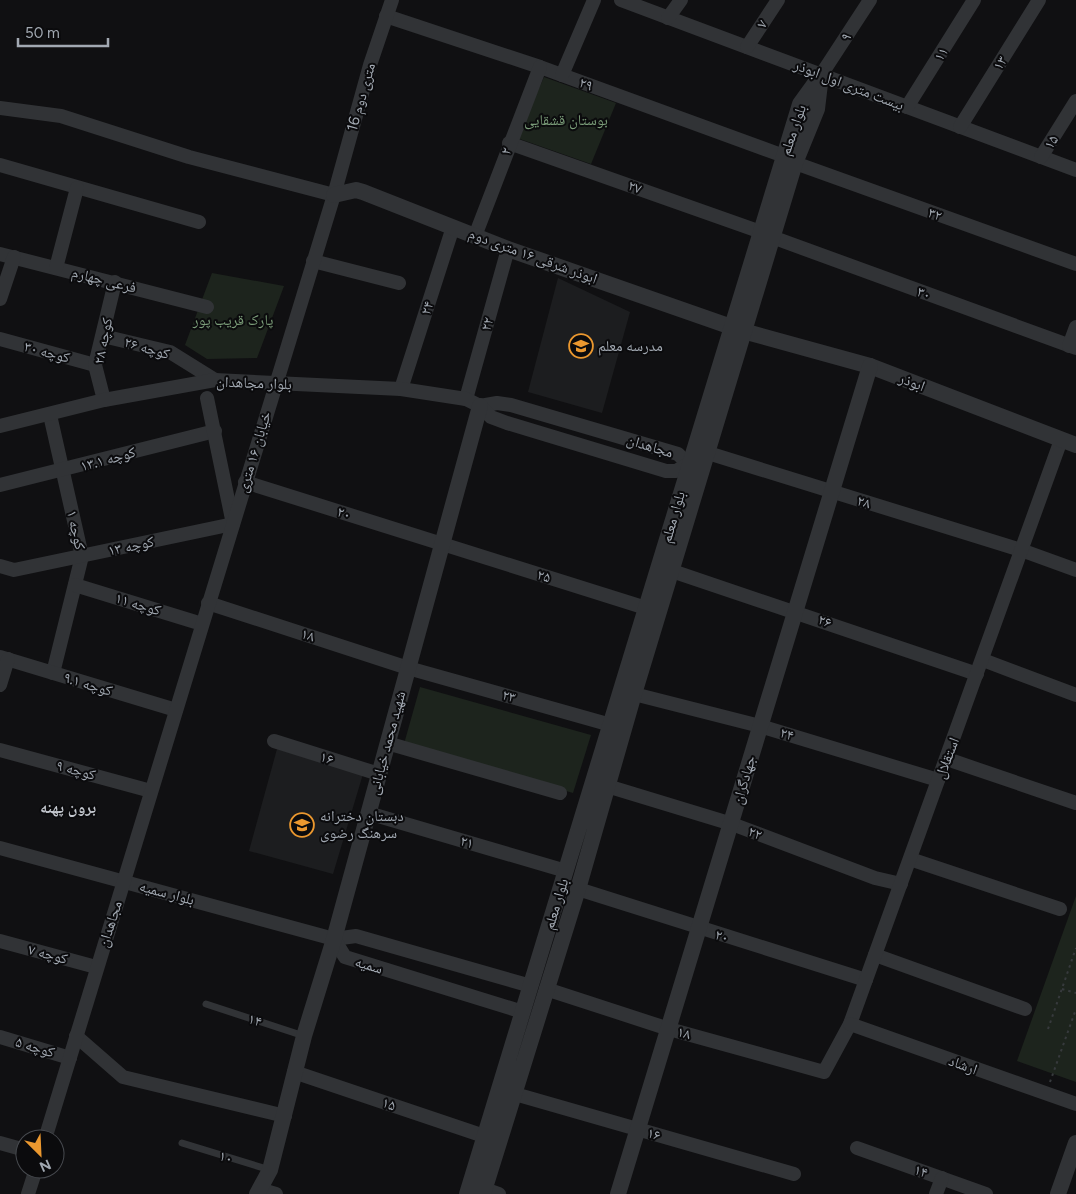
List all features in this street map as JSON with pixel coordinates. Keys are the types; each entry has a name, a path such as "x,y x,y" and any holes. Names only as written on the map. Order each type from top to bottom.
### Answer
{"street":[{"name":"16 متری دوم","path":"334,195 392,0"},
{"path":"562,75 594,0"},
{"name":"بیست متری اول ابوذر","path":"621,0 1076,170"},
{"path":"668,18 681,0"},
{"name":"۷","path":"747,47 778,0"},
{"name":"۹","path":"822,75 870,0"},
{"name":"۱۱","path":"907,107 974,0"},
{"name":"۱۳","path":"960,127 1039,0"},
{"name":"۲۹","path":"386,16 540,67 789,159"},
{"name":"۲","path":"475,236 509,142 540,67"},
{"name":"بلوار معلم","path":"539,988 578,889 607,786 611,725 646,608 695,467 789,159 816,109 822,75"},
{"name":"۱۵","path":"1041,157 1076,101"},
{"path":"0,108 61,116 189,158 334,195"},
{"name":"۲۷","path":"509,142 767,234"},
{"name":"۳۲","path":"789,159 1076,264"},
{"path":"0,165 199,222"},
{"path":"56,268 77,188"},
{"name":"ابوذر شرقی ۱۶ متری دوم","path":"334,195 356,190 508,249 738,329"},
{"name":"خیابان ۱۶ متری","path":"176,710 334,195"},
{"name":"۲۴","path":"401,389 453,227"},
{"name":"۳۰","path":"767,234 1073,347"},
{"name":"۲۲","path":"473,402 508,249"},
{"path":"0,299 7,255"},
{"name":"فرعی چهارم","path":"7,255 207,307"},
{"path":"313,261 399,283"},
{"name":"کوچه ۲۸","path":"104,400 95,365 115,282"},
{"path":"1073,347 1076,327"},
{"name":"بلوار معلم","path":"467,1194 484,1136 531,1014 539,988 566,871 610,750 634,694 672,571 695,467 708,453 738,329"},
{"name":"ابوذر","path":"738,329 870,366 1069,443"},
{"name":"کوچه ۲۶","path":"103,336 170,352 215,380"},
{"name":"کوچه ۳۰","path":"0,339 95,365"},
{"name":"جهادگران","path":"618,1194 870,366"},
{"name":"بلوار مجاهدان","path":"0,426 104,400 215,380 401,389 473,402"},
{"path":"208,398 232,524"},
{"name":"مجاهدان","path":"473,402 491,417 666,471 695,467"},
{"name":"مجاهدان","path":"473,402 511,405 678,454 695,467"},
{"name":"شهید محمد خیابانی","path":"258,1192 270,1170 285,1116 294,1072 334,939 442,544 473,402"},
{"name":"کوچه ۱","path":"50,415 82,556 53,673"},
{"name":"کوچه ۱۳.۱","path":"0,485 215,431"},
{"name":"استقلال","path":"824,1072 850,1024 983,660 1021,550 1069,443"},
{"name":"۲۸","path":"708,453 1021,550"},
{"name":"۲۰","path":"245,482 442,544"},
{"name":"کوچه ۱۳","path":"0,566 14,570 232,524"},
{"name":"۲۵","path":"442,544 646,608"},
{"path":"1021,550 1076,570"},
{"name":"۲۶","path":"672,571 796,611 977,674"},
{"name":"کوچه ۱۱","path":"75,584 202,624"},
{"name":"۱۸","path":"208,603 408,668"},
{"path":"0,685 4,658"},
{"name":"کوچه ۹.۱","path":"4,658 176,710"},
{"path":"983,660 1076,695"},
{"name":"۲۳","path":"408,668 611,725"},
{"name":"۲۴","path":"634,694 760,726 938,780"},
{"name":"مجاهدان","path":"48,1129 176,710"},
{"name":"۱۶","path":"274,741 379,774"},
{"path":"387,743 560,793"},
{"name":"کوچه ۹","path":"0,750 151,791"},
{"path":"947,759 1076,803"},
{"name":"۲۲","path":"607,786 732,824 875,878 901,884"},
{"name":"۲۱","path":"368,813 566,871"},
{"name":"بلوار سمیه","path":"0,848 334,939"},
{"path":"910,858 1060,909"},
{"name":"۲۰","path":"578,889 866,980"},
{"name":"سمیه","path":"531,1014 345,958 334,939 356,936 539,988"},
{"name":"کوچه ۷","path":"0,941 96,967"},
{"path":"875,955 1025,1009"},
{"name":"۱۸","path":"539,988 669,1029 824,1072"},
{"name":"بلوار معلم","path":"489,1192 515,1094 531,1014"},
{"name":"ارشاد","path":"850,1024 1046,1095 1076,1104"},
{"path":"76,1036 123,1077 285,1116"},
{"name":"کوچه ۵","path":"0,1037 70,1058"},
{"name":"۱۵","path":"294,1072 484,1136"},
{"name":"۱۶","path":"515,1094 794,1174"},
{"path":"0,1143 15,1147"},
{"path":"1058,1194 1076,1143"},
{"name":"۱۴","path":"856,1148 986,1194"},
{"path":"936,1194 942,1178"},
{"path":"28,1194 33,1179"},
{"path":"258,1192 276,1194"}],"lane":[{"name":"۱۴","path":"206,1004 304,1036"},
{"name":"۱۰","path":"182,1143 270,1170"}],"path":[{"path":"1048,1029 1076,948"},
{"path":"1062,988 1076,993"},
{"path":"1046,1095 1076,1009"}],"shaded area":[{"name":"مدرسه معلم","path":"558,278 630,312 602,413 528,392"},
{"name":"دبستان دخترانه سرهنگ رضوی","path":"277,749 363,774 333,874 249,851"}],"green space":[{"name":"بوستان قشقایی","path":"544,77 616,103 591,164 517,138"},
{"name":"پارک قریب پور","path":"212,273 284,286 257,358 207,359 185,345"},
{"path":"420,687 591,735 573,793 404,744"},
{"path":"1076,896 1076,1082 1017,1061"}],"place":[{"name":"مدرسه معلم","path":"581,346"},
{"name":"دبستان دخترانه سرهنگ رضوی","path":"302,825"}],"district":[{"name":"برون پهنه","path":"68,807"}]}
